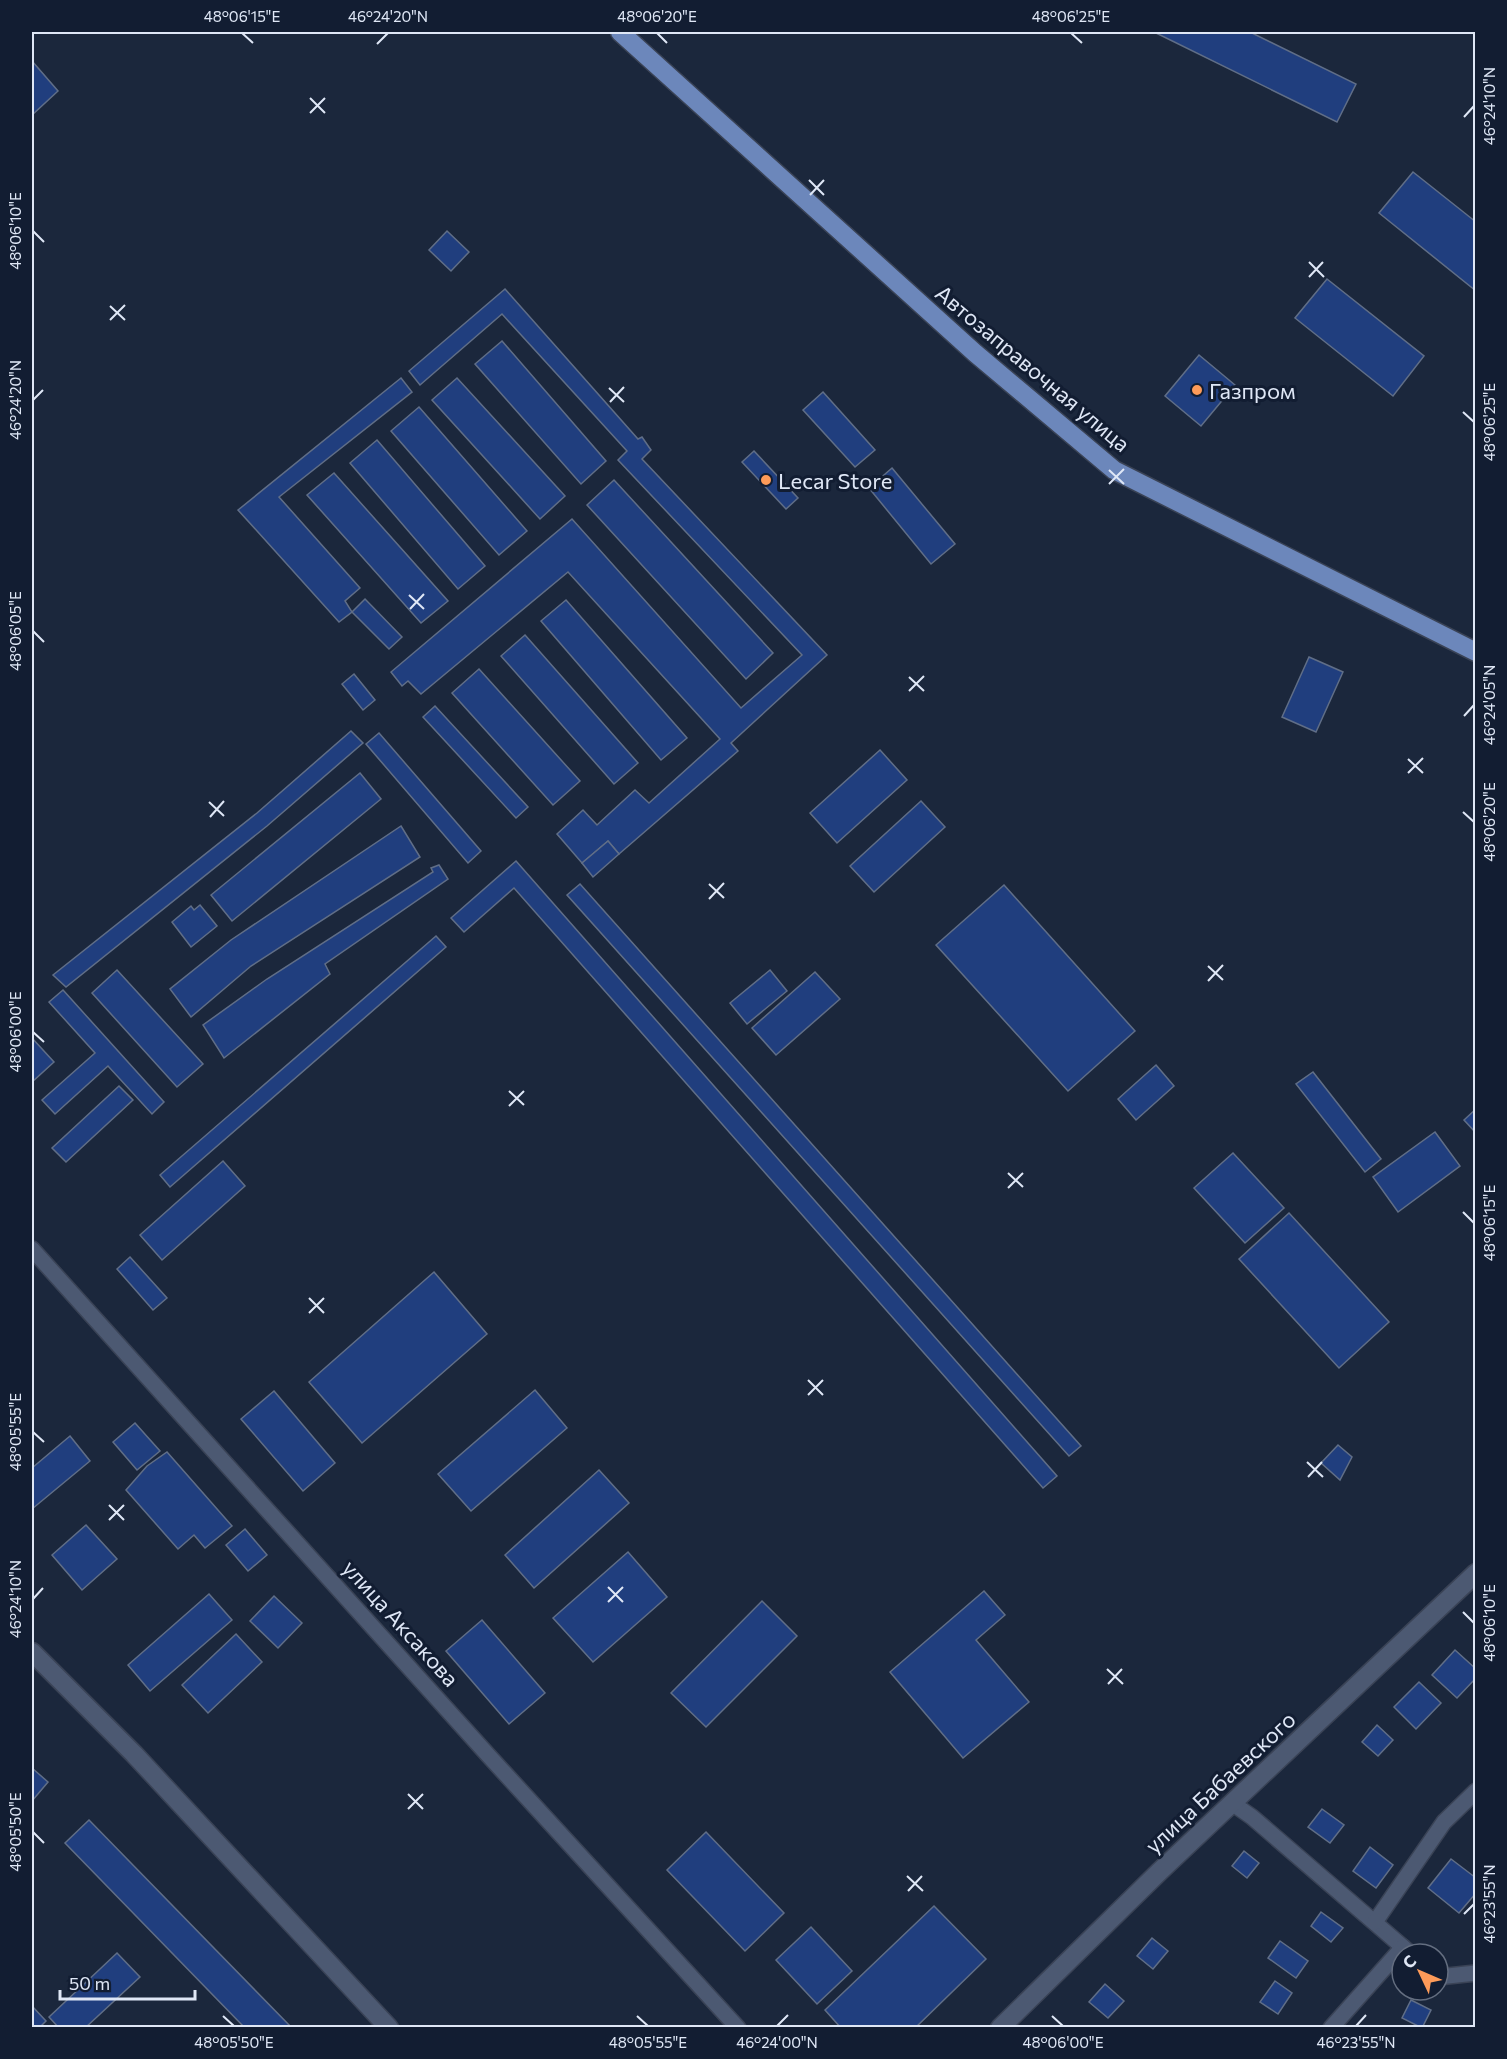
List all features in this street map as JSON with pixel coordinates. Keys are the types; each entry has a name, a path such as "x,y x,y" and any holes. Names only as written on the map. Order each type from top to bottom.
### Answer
{"main road":[{"name":"Автозаправочная улица","path":"620,32 975,353 1114,470 1476,652"},
{"name":"улица Бабаевского","path":"1000,2028 1232,1803 1476,1573"},
{"path":"32,1652 134,1754 389,2028"}],"street":[{"name":"улица Аксакова","path":"32,1248 472,1737 738,2028"},
{"path":"1375,1922 1444,1822 1476,1791"},
{"path":"1232,1803 1252,1816 1398,1942"},
{"path":"1331,2028 1390,1967"},
{"path":"1450,1976 1476,1973"}],"building":[{"path":"1154,32 1250,32 1356,84 1337,122"},
{"path":"32,61 58,91 32,115"},
{"path":"1413,172 1476,222 1476,291 1379,213"},
{"path":"447,231 469,252 451,271 429,250"},
{"path":"1327,279 1424,356 1393,396 1295,318"},
{"path":"505,289 638,439 642,437 651,450 642,459 827,655 731,743 738,751 619,854 608,841 582,863 557,834 583,810 597,825 635,790 649,803 720,739 568,572 421,694 408,681 402,686 391,672 572,519 741,708 802,655 618,460 627,451 502,314 420,385 409,371"},
{"path":"502,341 606,461 581,484 475,364"},
{"path":"1199,355 1235,385 1201,426 1165,396"},
{"path":"401,378 412,392 279,497 360,588 345,601 352,612 339,622 238,510"},
{"path":"457,378 565,496 540,519 432,400"},
{"path":"823,392 875,450 855,467 803,410"},
{"path":"419,407 527,531 499,555 391,431"},
{"path":"377,440 485,566 458,589 350,463"},
{"path":"754,451 798,498 786,509 742,462"},
{"path":"892,468 955,544 931,564 869,488"},
{"path":"334,473 448,601 421,623 307,495"},
{"path":"614,480 773,653 746,679 587,505"},
{"path":"365,599 402,637 389,649 352,612"},
{"path":"566,600 687,738 661,760 541,621"},
{"path":"525,635 638,763 614,784 501,656"},
{"path":"1309,657 1343,672 1316,732 1282,717"},
{"path":"479,669 580,781 553,805 452,693"},
{"path":"354,674 375,700 363,710 342,684"},
{"path":"435,706 528,807 516,818 423,717"},
{"path":"351,731 363,743 267,826 66,987 53,975 257,813"},
{"path":"379,733 481,851 468,863 366,744"},
{"path":"880,750 907,780 837,843 810,813"},
{"path":"360,773 381,799 232,921 211,895"},
{"path":"921,801 945,827 874,892 850,866"},
{"path":"401,826 420,857 251,966 191,1017 170,989 231,940"},
{"path":"608,841 619,854 593,877 582,863"},
{"path":"516,861 1057,1476 1043,1488 514,888 464,932 451,918"},
{"path":"439,865 448,879 325,964 330,974 224,1058 203,1025 267,979 433,872 431,868"},
{"path":"580,884 1081,1446 1069,1456 567,895"},
{"path":"1004,885 1135,1031 1068,1091 936,945"},
{"path":"200,905 217,926 191,947 172,922 191,906 194,910"},
{"path":"436,936 446,947 170,1187 160,1175"},
{"path":"117,970 203,1064 177,1087 92,993"},
{"path":"770,970 787,991 747,1024 730,1003"},
{"path":"815,972 840,999 776,1055 752,1028"},
{"path":"63,990 164,1102 152,1114 108,1066 55,1114 42,1100 95,1053 49,1002"},
{"path":"32,1038 54,1062 32,1082"},
{"path":"1156,1065 1174,1086 1136,1120 1118,1099"},
{"path":"1313,1072 1381,1159 1365,1172 1296,1084"},
{"path":"119,1086 133,1100 66,1162 52,1148"},
{"path":"1476,1109 1476,1133 1464,1120"},
{"path":"1435,1132 1460,1166 1398,1212 1373,1177"},
{"path":"1233,1153 1284,1208 1245,1243 1194,1188"},
{"path":"223,1161 245,1186 162,1260 140,1235"},
{"path":"1289,1213 1389,1322 1339,1368 1239,1259"},
{"path":"130,1257 167,1298 153,1310 117,1269"},
{"path":"434,1272 487,1334 362,1443 309,1382"},
{"path":"535,1390 567,1428 471,1511 438,1474"},
{"path":"274,1391 335,1463 303,1491 241,1419"},
{"path":"135,1423 160,1451 137,1470 113,1442"},
{"path":"70,1436 90,1461 32,1509 32,1468"},
{"path":"1338,1445 1352,1457 1340,1480 1321,1463"},
{"path":"167,1452 232,1526 205,1548 194,1535 178,1549 126,1490 147,1466"},
{"path":"599,1470 629,1503 534,1588 505,1555"},
{"path":"86,1525 117,1559 82,1590 52,1555"},
{"path":"245,1529 267,1555 248,1571 226,1545"},
{"path":"628,1552 667,1597 593,1662 553,1618"},
{"path":"984,1591 1005,1615 976,1640 1029,1702 963,1758 890,1672"},
{"path":"209,1594 232,1620 150,1691 128,1665"},
{"path":"274,1596 302,1623 278,1648 250,1621"},
{"path":"762,1601 797,1636 706,1727 671,1693"},
{"path":"482,1620 545,1693 509,1724 446,1651"},
{"path":"236,1634 262,1662 208,1713 182,1685"},
{"path":"1455,1650 1476,1669 1476,1678 1457,1698 1432,1675"},
{"path":"1419,1682 1441,1703 1416,1729 1394,1707"},
{"path":"1377,1725 1393,1740 1378,1756 1362,1742"},
{"path":"32,1768 48,1782 32,1801"},
{"path":"1322,1809 1344,1825 1330,1843 1308,1827"},
{"path":"89,1820 292,2028 245,2028 65,1843"},
{"path":"706,1832 784,1913 745,1951 667,1870"},
{"path":"1370,1847 1393,1865 1376,1888 1353,1871"},
{"path":"1244,1851 1259,1863 1247,1878 1232,1866"},
{"path":"1451,1859 1476,1878 1476,1893 1459,1913 1428,1888"},
{"path":"934,1906 986,1959 915,2028 841,2028 825,2010"},
{"path":"1321,1912 1343,1928 1331,1942 1311,1926"},
{"path":"811,1927 852,1971 817,2004 776,1960"},
{"path":"1152,1938 1168,1951 1153,1969 1137,1956"},
{"path":"1280,1941 1308,1961 1296,1978 1268,1958"},
{"path":"117,1953 140,1977 85,2028 59,2028 49,2017"},
{"path":"1275,1981 1292,1993 1278,2014 1260,2002"},
{"path":"1105,1984 1124,2001 1108,2018 1089,2002"},
{"path":"1410,2002 1431,2010 1422,2028 1402,2018"},
{"path":"32,2006 46,2021 39,2028 32,2028"}],"place":[{"name":"Газпром","path":"1197,390"},
{"name":"Lecar Store","path":"766,480"}]}
